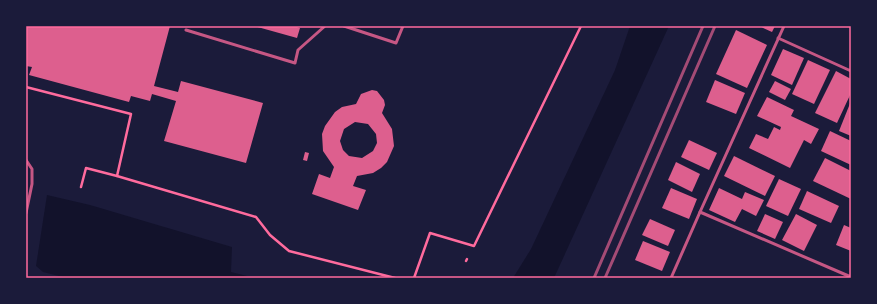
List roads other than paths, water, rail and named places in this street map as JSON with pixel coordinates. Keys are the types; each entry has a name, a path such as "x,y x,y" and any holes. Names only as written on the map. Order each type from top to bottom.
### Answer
{"lane":[{"path":"186,30 295,63 298,50 325,26"},
{"path":"344,26 396,43 403,26"},
{"path":"671,278 784,26"},
{"path":"778,38 851,71"},
{"path":"26,160 32,169 32,184 26,213"},
{"path":"700,212 851,277"}],"railway":[{"path":"594,278 703,26"},
{"path":"605,278 715,26"}]}
